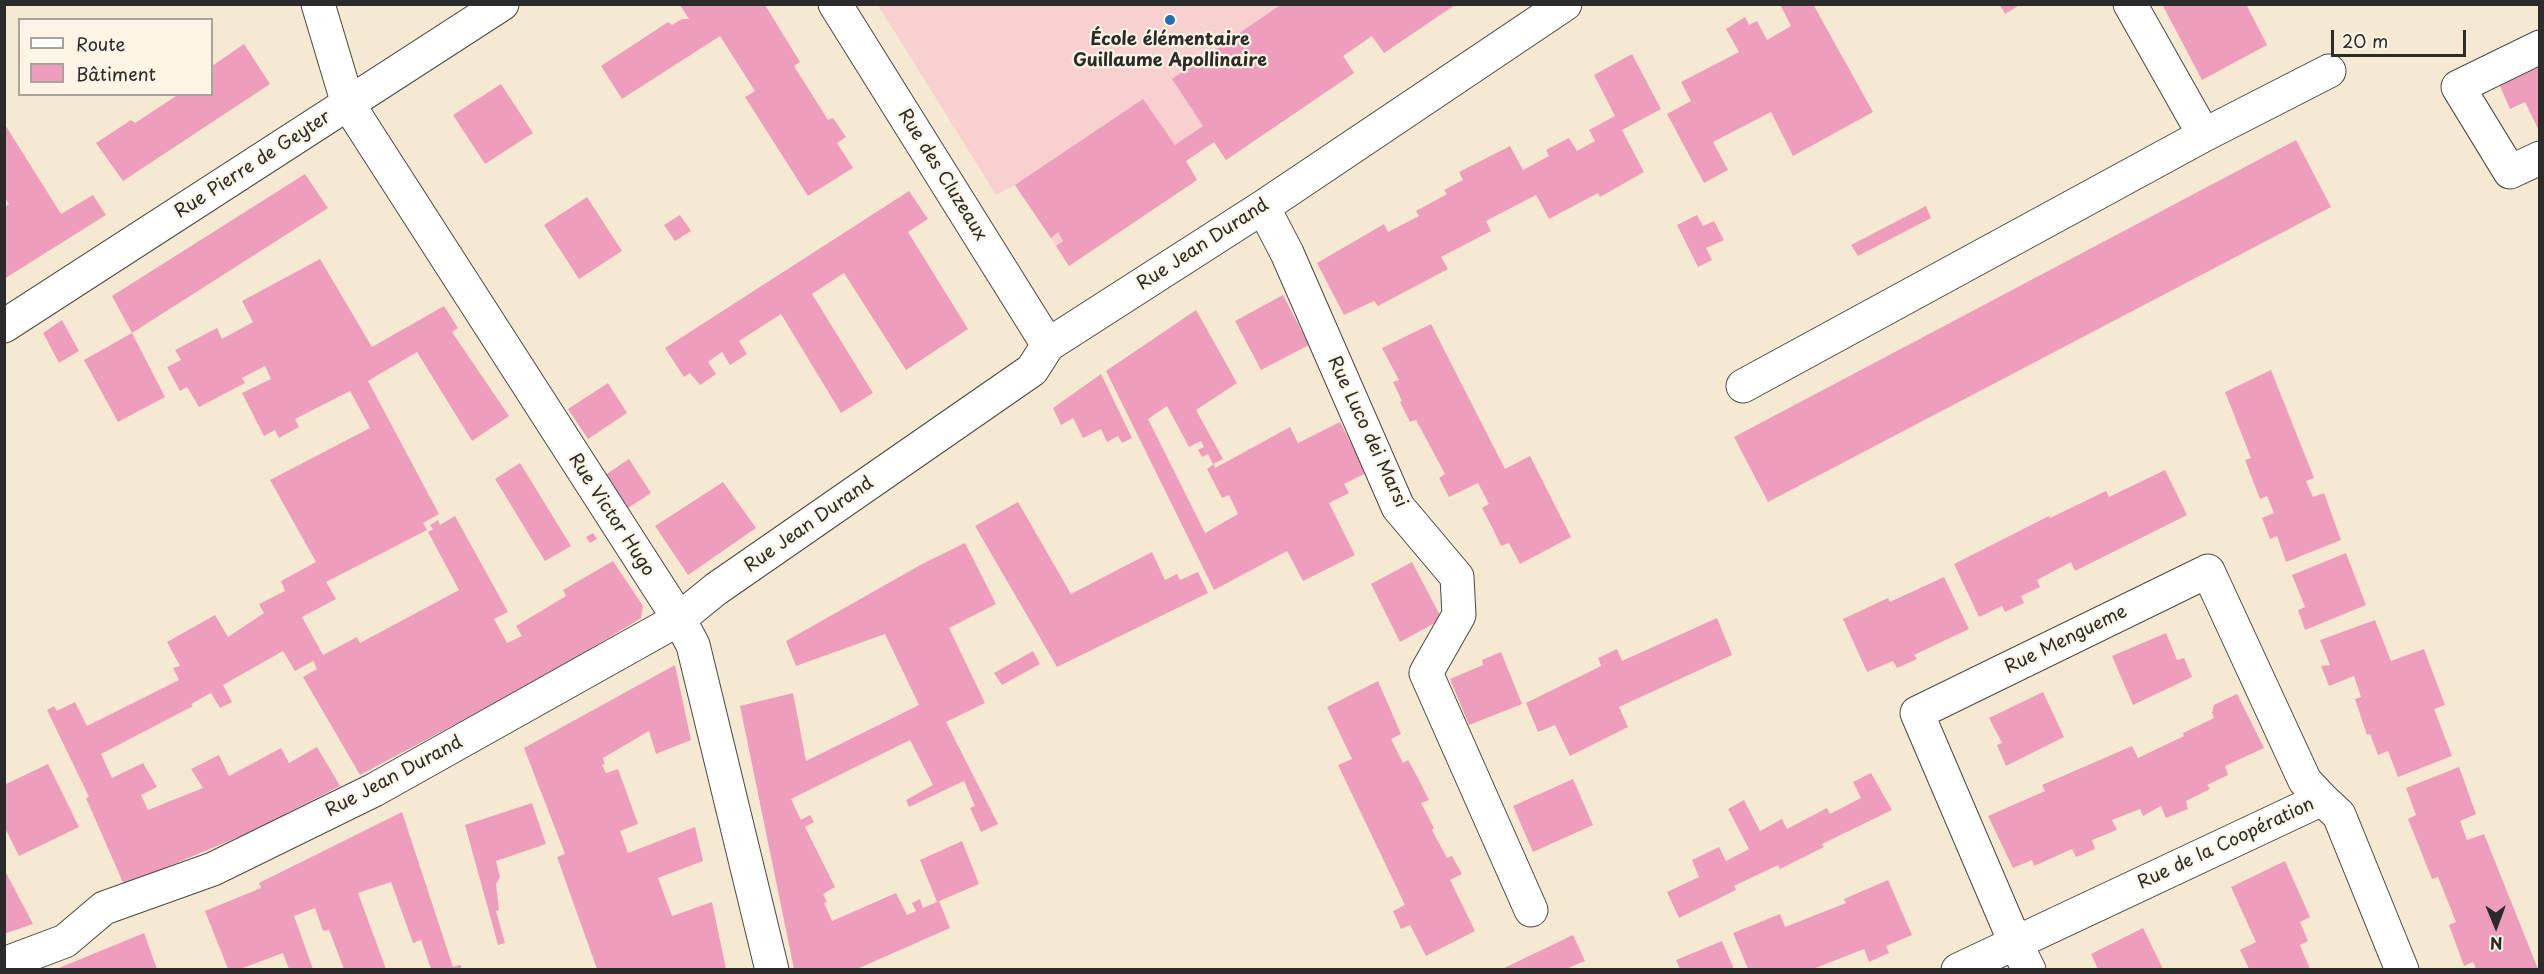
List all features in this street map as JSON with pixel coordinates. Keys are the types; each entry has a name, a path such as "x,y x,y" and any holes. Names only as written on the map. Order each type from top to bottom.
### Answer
{"street":[{"name":"Rue Victor Hugo","path":"318,4 348,104 680,619 693,645 772,969"},
{"name":"Rue Pierre de Geyter","path":"4,326 502,4"},
{"name":"Rue des Cluzeaux","path":"835,4 1048,345"},
{"name":"Rue Jean Durand","path":"4,964 65,940 104,908 213,869 374,789 680,619 716,589 1032,370 1048,345 1263,207 1565,4"},
{"path":"2130,4 2204,135"},
{"path":"2540,47 2458,87 2510,172 2540,158"},
{"path":"1743,386 2204,135 2329,71"},
{"name":"Rue Luco dei Marsi","path":"1263,207 1287,252 1398,507 1457,577 1459,615 1425,673 1531,910"},
{"name":"Rue Mengueme","path":"2022,956 1917,713 2208,571 2305,781 2322,799"},
{"name":"Rue de la Coopération","path":"1958,969 2022,956 2322,799 2339,815 2402,969"}],"shaded area":[{"path":"878,5 1456,5 1384,53 1371,36 1343,55 1354,73 1226,160 1214,142 1186,161 1197,180 1069,266 1015,185 996,195"}],"building":[{"path":"1282,4 1456,4 1384,53 1372,36 1343,56 1354,73 1226,160 1214,142 1186,161 1197,180 1069,266 1056,246 1063,241 1058,232 1051,238 1015,185 1143,99 1175,145 1203,126 1172,79"},
{"path":"1780,4 1813,4 1873,112 1793,156 1771,112 1713,142 1728,170 1704,183 1667,114 1691,101 1681,82 1739,52 1726,29 1745,17 1749,25 1757,21 1767,40 1791,26"},
{"path":"1999,4 2021,4 2005,14"},
{"path":"2162,4 2246,4 2267,45 2202,80"},
{"path":"680,5 765,5 800,62 794,66 828,120 833,118 846,137 837,143 853,168 808,196 745,97 755,91 720,36 622,99 601,66 668,22 672,25 682,19 689,19"},
{"path":"244,44 270,84 123,181 96,143 131,120 135,123 176,96 213,96 213,65"},
{"path":"1632,54 1661,109 1622,130 1644,172 1600,197 1598,193 1549,219 1536,195 1486,221 1491,231 1441,257 1448,269 1378,306 1374,301 1344,315 1317,263 1384,224 1388,232 1419,216 1416,211 1447,194 1444,190 1463,180 1459,172 1510,146 1523,170 1549,156 1546,150 1569,138 1577,151 1595,141 1589,130 1615,116 1594,75"},
{"path":"2540,57 2540,133 2525,102 2510,109 2496,77"},
{"path":"501,84 533,133 485,164 453,115"},
{"path":"4,123 61,214 93,195 106,215 4,279 4,207 9,204 4,197"},
{"path":"2296,140 2331,207 1768,502 1734,437"},
{"path":"305,174 328,208 132,333 112,296"},
{"path":"909,191 928,219 908,232 968,329 906,370 844,273 812,294 873,393 841,413 781,314 739,341 747,354 730,365 722,352 708,362 716,374 700,385 690,373 684,377 665,348"},
{"path":"587,197 622,251 579,279 544,225"},
{"path":"1926,206 1931,218 1858,256 1851,245"},
{"path":"680,215 691,231 675,241 664,225"},
{"path":"1697,215 1703,226 1714,221 1724,240 1706,248 1712,260 1698,267 1677,225"},
{"path":"320,259 372,347 444,306 458,328 452,332 509,416 472,441 417,352 368,381 439,514 423,523 427,530 326,582 336,599 302,617 323,655 357,637 360,643 459,590 428,532 433,529 430,525 438,520 440,525 455,516 508,612 494,619 507,643 522,636 516,626 566,596 563,590 613,561 643,606 641,618 497,706 495,703 360,775 303,677 317,669 313,661 295,671 283,651 223,685 232,702 220,708 211,693 191,704 193,706 101,754 112,778 143,763 157,787 141,795 148,810 203,788 191,769 219,755 229,776 281,748 289,763 317,747 340,786 285,814 286,817 124,885 86,798 89,797 47,710 54,706 57,711 75,702 87,726 179,680 173,668 180,666 167,642 215,615 228,637 264,613 259,604 285,591 281,581 316,562 270,480 370,428 350,391 295,419 299,427 279,438 275,430 264,436 242,393 271,379 265,366 242,378 245,383 199,407 187,387 180,391 167,367 181,360 175,350 217,328 222,339 253,322 242,301"},
{"path":"1283,295 1309,345 1261,370 1235,321"},
{"path":"1196,310 1237,383 1196,410 1223,459 1213,464 1208,454 1202,457 1198,450 1204,447 1201,441 1189,447 1167,406 1148,419 1205,533 1238,514 1229,495 1222,498 1207,469 1214,464 1215,468 1290,427 1298,443 1340,422 1366,473 1344,484 1349,493 1329,503 1355,555 1303,581 1287,551 1214,590 1106,371"},
{"path":"62,320 79,351 59,363 43,333"},
{"path":"1431,324 1505,469 1530,456 1571,537 1520,564 1509,543 1501,546 1482,508 1489,504 1478,483 1449,497 1439,478 1445,474 1416,420 1410,422 1400,402 1402,401 1393,382 1399,380 1382,348"},
{"path":"132,333 165,397 118,422 84,360"},
{"path":"2271,370 2314,478 2306,481 2313,497 2324,493 2341,540 2286,562 2277,536 2270,539 2262,518 2274,513 2267,496 2260,499 2245,460 2251,458 2225,392"},
{"path":"1101,374 1132,438 1122,443 1118,436 1107,442 1101,429 1083,438 1073,418 1061,425 1053,408"},
{"path":"608,383 627,413 588,439 568,409"},
{"path":"629,459 651,493 628,508 605,475"},
{"path":"520,463 571,546 545,561 495,479"},
{"path":"2165,470 2187,515 2075,571 2071,562 2037,580 2040,587 2021,596 2024,603 2005,612 2002,606 1979,617 1954,564 2049,516 2050,518 2106,491 2109,497"},
{"path":"723,482 756,528 688,575 655,526"},
{"path":"1018,502 1071,594 1152,552 1165,580 1177,574 1180,580 1198,572 1208,593 1057,667 975,526"},
{"path":"593,533 597,539 590,543 586,537"},
{"path":"965,543 996,604 949,628 985,703 946,722 998,824 981,832 970,808 975,806 964,781 909,807 906,800 933,785 910,740 791,799 801,820 810,815 814,822 805,827 835,887 823,894 827,902 824,903 832,921 896,893 907,915 916,911 912,903 920,899 923,908 939,901 950,928 857,969 794,969 740,706 793,693 806,761 919,705 885,634 796,666 786,641 924,563"},
{"path":"2346,553 2366,605 2305,630 2298,610 2305,607 2292,575"},
{"path":"1412,562 1442,619 1400,642 1371,584"},
{"path":"1944,577 1969,629 1914,655 1917,659 1897,668 1893,661 1867,672 1843,619 1888,598 1890,602"},
{"path":"1717,618 1732,655 1619,707 1628,727 1570,756 1555,725 1538,732 1526,703 1601,666 1598,658 1617,649 1622,661"},
{"path":"2375,620 2391,661 2424,649 2445,705 2434,709 2452,756 2398,777 2388,751 2378,755 2370,734 2367,735 2355,699 2361,697 2354,676 2329,686 2321,666 2330,665 2320,640"},
{"path":"2166,633 2177,660 2184,658 2192,677 2133,705 2112,656"},
{"path":"1033,651 1040,664 1002,685 994,673"},
{"path":"1501,652 1522,704 1469,725 1450,679 1483,665 1482,660"},
{"path":"675,665 691,740 656,754 649,731 603,758 605,764 602,765 606,773 618,769 638,824 620,831 628,853 695,827 703,861 658,878 672,916 712,902 726,969 597,969 557,857 565,854 524,748"},
{"path":"1378,681 1401,734 1391,739 1403,763 1408,760 1429,800 1421,803 1434,828 1432,830 1447,858 1452,856 1462,874 1450,880 1475,931 1426,956 1410,925 1401,929 1393,911 1405,905 1338,765 1352,759 1327,707"},
{"path":"2043,692 2064,737 2006,766 1997,745 2002,743 1989,718"},
{"path":"2237,694 2264,748 2225,766 2228,775 2207,785 2210,789 2186,801 2188,809 2166,818 2161,806 2143,816 2140,809 2112,820 2117,830 2092,840 2095,849 2076,857 2072,849 2034,866 2032,860 2013,868 1988,816 2045,791 2042,785 2132,746 2138,758 2184,736 2183,733 2214,718 2212,713 2214,705"},
{"path":"48,764 79,827 19,856 4,826 4,785"},
{"path":"2459,767 2476,814 2460,821 2467,840 2484,834 2538,969 2476,969 2473,962 2464,966 2449,925 2456,922 2438,877 2432,879 2408,819 2416,815 2406,788"},
{"path":"1871,773 1892,810 1822,844 1824,847 1780,869 1778,865 1734,886 1736,890 1679,918 1667,892 1699,877 1692,860 1719,847 1726,861 1749,849 1728,809 1744,800 1760,831 1782,819 1787,829 1827,808 1830,814 1861,798 1853,782"},
{"path":"1573,779 1593,825 1533,852 1513,806"},
{"path":"532,803 546,844 496,861 500,877 496,884 499,910 496,911 505,943 498,945 465,825"},
{"path":"402,812 453,967 461,965 461,969 431,969 421,940 413,943 391,882 358,893 386,969 344,969 329,930 323,931 315,908 294,916 313,969 289,969 283,953 240,969 228,969 205,911 261,888 259,883"},
{"path":"962,841 979,884 937,902 920,860"},
{"path":"2285,861 2310,917 2300,922 2308,941 2300,945 2310,969 2249,969 2240,950 2256,942 2231,887"},
{"path":"4,869 33,924 4,934"},
{"path":"1888,880 1912,935 1886,946 1889,953 1869,962 1864,949 1813,969 1748,969 1733,933 1780,914 1785,927 1846,903 1844,899"},
{"path":"2143,928 2163,969 2098,969 2091,954"},
{"path":"144,933 157,969 59,968"},
{"path":"1573,935 1585,961 1566,969 1502,969"},
{"path":"1722,941 1734,969 1680,969 1676,960"}],"place":[{"name":"École élémentaire Guillaume Apollinaire","path":"1170,20"}]}
